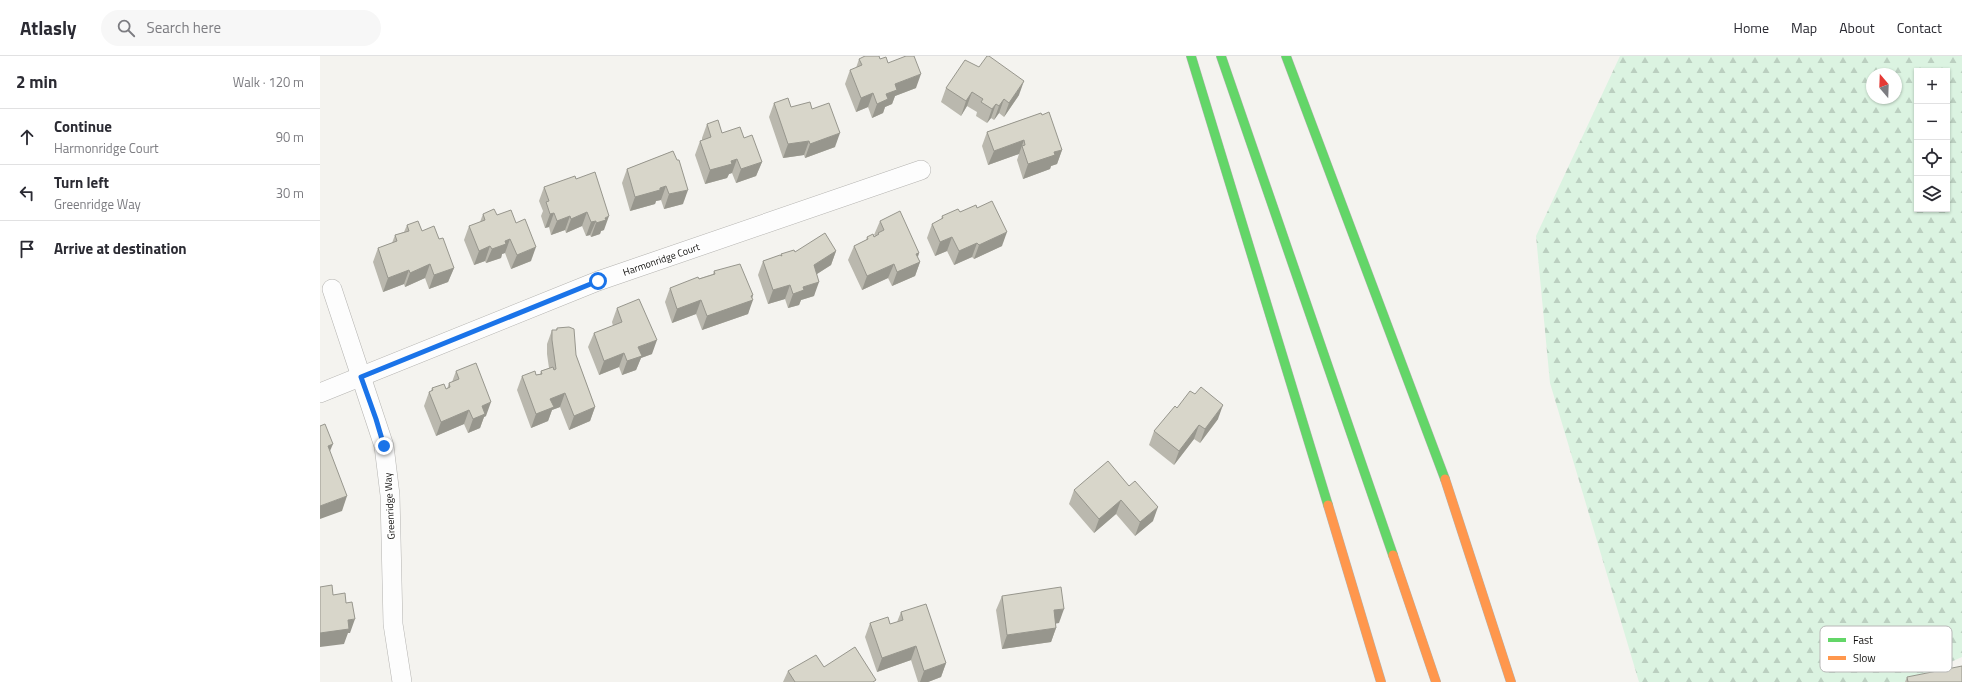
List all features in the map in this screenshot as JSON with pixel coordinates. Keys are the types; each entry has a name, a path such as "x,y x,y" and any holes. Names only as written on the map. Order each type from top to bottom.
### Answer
{"highway":[{"path":"1191,56 1232,186 1320,486 1381,682"},
{"path":"1221,56 1436,682"},
{"path":"1286,56 1440,464 1500,617"},
{"path":"1440,464 1511,682"}],"street":[{"name":"Harmonridge Court","path":"320,393 598,281 921,170"},
{"name":"Greenridge Way","path":"332,289 379,427 388,472 393,624 402,682"}],"green space":[{"path":"1620,56 1962,56 1962,657 1952,661 1952,626 1820,626 1820,672 1928,672 1906,682 1639,682 1550,383 1536,236"}],"building":[{"path":"865,56 879,56 880,59 886,57 888,63 906,56 914,56 921,74 895,84 897,90 886,94 888,99 877,104 873,93 861,98 850,70 862,65 859,59"},
{"path":"987,56 1024,81 1009,103 1004,99 999,106 996,104 992,109 981,102 983,99 972,92 966,101 946,88 965,60 979,67"},
{"path":"788,98 791,107 810,102 812,109 829,103 840,133 810,144 809,141 788,144 774,103"},
{"path":"1049,112 1062,150 1054,152 1055,155 1028,164 1022,146 1025,145 1024,140 994,151 987,132 1041,113 1042,115"},
{"path":"718,120 722,133 740,127 744,138 752,135 762,162 741,169 737,159 731,161 732,164 710,170 700,141 711,137 707,124"},
{"path":"673,151 677,160 679,160 688,190 669,194 666,186 660,188 660,190 635,197 627,169"},
{"path":"595,172 609,216 605,218 606,220 596,223 596,221 591,222 587,212 571,219 570,216 557,221 554,213 550,214 546,202 549,201 544,187 575,176 576,179"},
{"path":"992,201 1007,232 979,245 977,243 959,251 952,237 940,242 932,224 943,218 942,216 958,209 960,212 976,205 977,208"},
{"path":"494,209 497,215 511,210 516,223 525,219 536,247 517,255 510,239 505,241 506,244 492,249 490,246 479,251 469,226 485,220 483,214"},
{"path":"900,211 919,253 916,254 920,262 897,272 894,264 867,276 854,246 868,239 867,237 873,234 874,237 879,234 878,233 884,230 880,221"},
{"path":"418,221 422,231 434,226 439,239 443,238 454,268 434,275 430,264 410,273 409,270 388,278 378,248 397,241 395,235 409,231 407,225"},
{"path":"825,233 836,251 814,265 819,282 803,287 804,290 793,294 790,285 773,290 763,261 780,255 782,256 781,254 794,250 795,252"},
{"path":"740,264 753,295 751,296 753,300 707,316 701,300 677,309 670,288 698,277 699,279 715,274 714,271"},
{"path":"639,299 657,340 638,347 642,356 627,361 624,353 604,361 594,333 622,322 617,308"},
{"path":"569,327 574,329 576,355 595,407 574,416 565,393 550,399 554,407 536,414 522,376 535,371 536,375 542,374 541,371 553,367 554,370 556,369 552,330"},
{"path":"476,363 491,402 482,406 485,414 473,419 469,410 441,422 429,392 433,390 432,388 444,384 446,389 450,387 449,383 459,379 456,371"},
{"path":"1201,387 1223,405 1205,429 1199,425 1179,451 1154,431 1175,406 1177,408 1190,391 1195,394"},
{"path":"325,424 333,444 328,446 347,496 320,506 320,426"},
{"path":"1108,461 1129,486 1135,481 1158,507 1140,522 1121,500 1099,519 1074,490"},
{"path":"332,585 333,595 345,593 346,603 352,602 355,619 348,620 349,629 320,633 320,587"},
{"path":"1061,587 1064,609 1054,610 1056,628 1007,635 1002,596"},
{"path":"926,604 946,663 924,671 916,646 882,658 870,623 888,617 890,624 903,620 901,612"},
{"path":"855,647 876,680 873,682 795,682 788,671 816,655 824,667"},
{"path":"1962,666 1962,682 1908,682 1907,677 1932,672 1952,672 1952,668"}],"traffic: fast":[{"path":"1191,56 1328,505"},
{"path":"1221,56 1393,555"},
{"path":"1286,56 1445,479"}],"traffic: slow":[{"path":"1445,479 1511,682"},
{"path":"1328,505 1381,682"},
{"path":"1393,555 1436,682"}],"route":[{"path":"384,446 361,377 598,281"}]}
